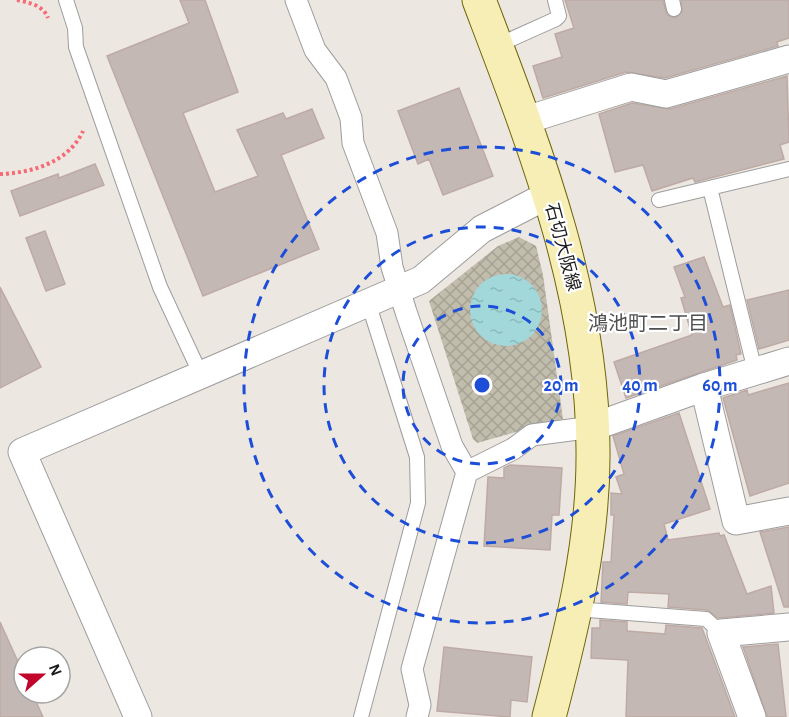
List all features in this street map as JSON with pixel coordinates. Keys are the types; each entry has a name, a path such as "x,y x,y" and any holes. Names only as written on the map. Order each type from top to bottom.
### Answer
{"main road":[{"name":"石切大阪線","path":"479,0 524,121 568,258 577,298 593,427 590,521 575,609 549,717"}],"street":[{"path":"296,0 315,50 336,78 351,118 353,143 387,233 399,290 452,446 467,472 412,669 420,705 417,717"},
{"path":"524,121 631,87 666,94 789,59"},
{"path":"138,717 22,452 421,280 482,229 548,195"},
{"path":"467,472 513,449 532,435 593,427 704,387 789,361"},
{"path":"704,387 736,521 789,511"},
{"path":"752,717 721,633 789,627"}],"lane":[{"path":"66,0 75,28 76,47 160,287 201,375"},
{"path":"496,46 556,19 558,11 555,0"},
{"path":"659,200 789,169"},
{"path":"710,188 754,371"},
{"path":"361,717 418,502 417,457 368,302"},
{"path":"575,609 706,619 721,633"}],"path":[{"path":"17,0 43,9 51,25"},
{"path":"0,174 29,171 63,158 75,145 85,128"}],"shaded area":[{"path":"519,237 536,246 543,275 563,419 477,443 473,439 429,301 498,246"}],"water":[{"path":"499,274 513,274 532,284 542,303 542,317 532,336 513,346 499,346 480,336 470,317 470,303 480,284"}],"building":[{"path":"180,0 205,0 238,92 183,113 215,192 258,176 237,130 283,113 286,119 312,109 324,138 281,155 319,249 203,296 107,56 189,23"},
{"path":"565,0 663,0 667,15 675,18 682,12 681,0 789,0 789,38 777,42 778,46 665,78 626,72 543,98 533,66 562,57 555,34 574,28"},
{"path":"787,76 789,142 780,145 784,159 695,182 693,178 652,191 643,165 615,172 599,114 632,103 670,109"},
{"path":"459,88 493,176 443,195 429,159 418,164 398,111"},
{"path":"95,164 104,185 20,216 11,191 58,174 59,178"},
{"path":"45,231 65,284 46,291 26,238"},
{"path":"704,257 723,307 730,305 741,354 736,355 737,360 626,398 614,362 692,335 681,298 685,297 674,267"},
{"path":"0,287 41,367 0,388"},
{"path":"789,290 789,340 759,349 747,300"},
{"path":"789,383 789,483 750,496 723,398 747,390 748,395"},
{"path":"679,413 710,509 664,524 668,540 719,533 720,536 724,535 747,594 771,586 774,613 718,618 707,610 668,607 669,594 628,592 627,604 601,602 603,562 611,562 614,515 611,515 611,493 622,494 616,477 624,474 613,436"},
{"path":"510,465 562,468 559,515 552,515 550,550 484,546 488,477 504,478 504,468"},
{"path":"789,527 789,607 784,607 760,532"},
{"path":"600,620 627,622 627,631 665,634 666,625 702,628 735,717 626,717 628,660 591,658 592,628 600,628"},
{"path":"0,622 12,648 12,705 38,705 43,717 0,717"},
{"path":"778,644 786,717 767,717 743,647"},
{"path":"444,647 532,657 527,702 511,700 510,717 437,711"}],"district":[{"name":"鴻池町二丁目","path":"648,323"}]}
